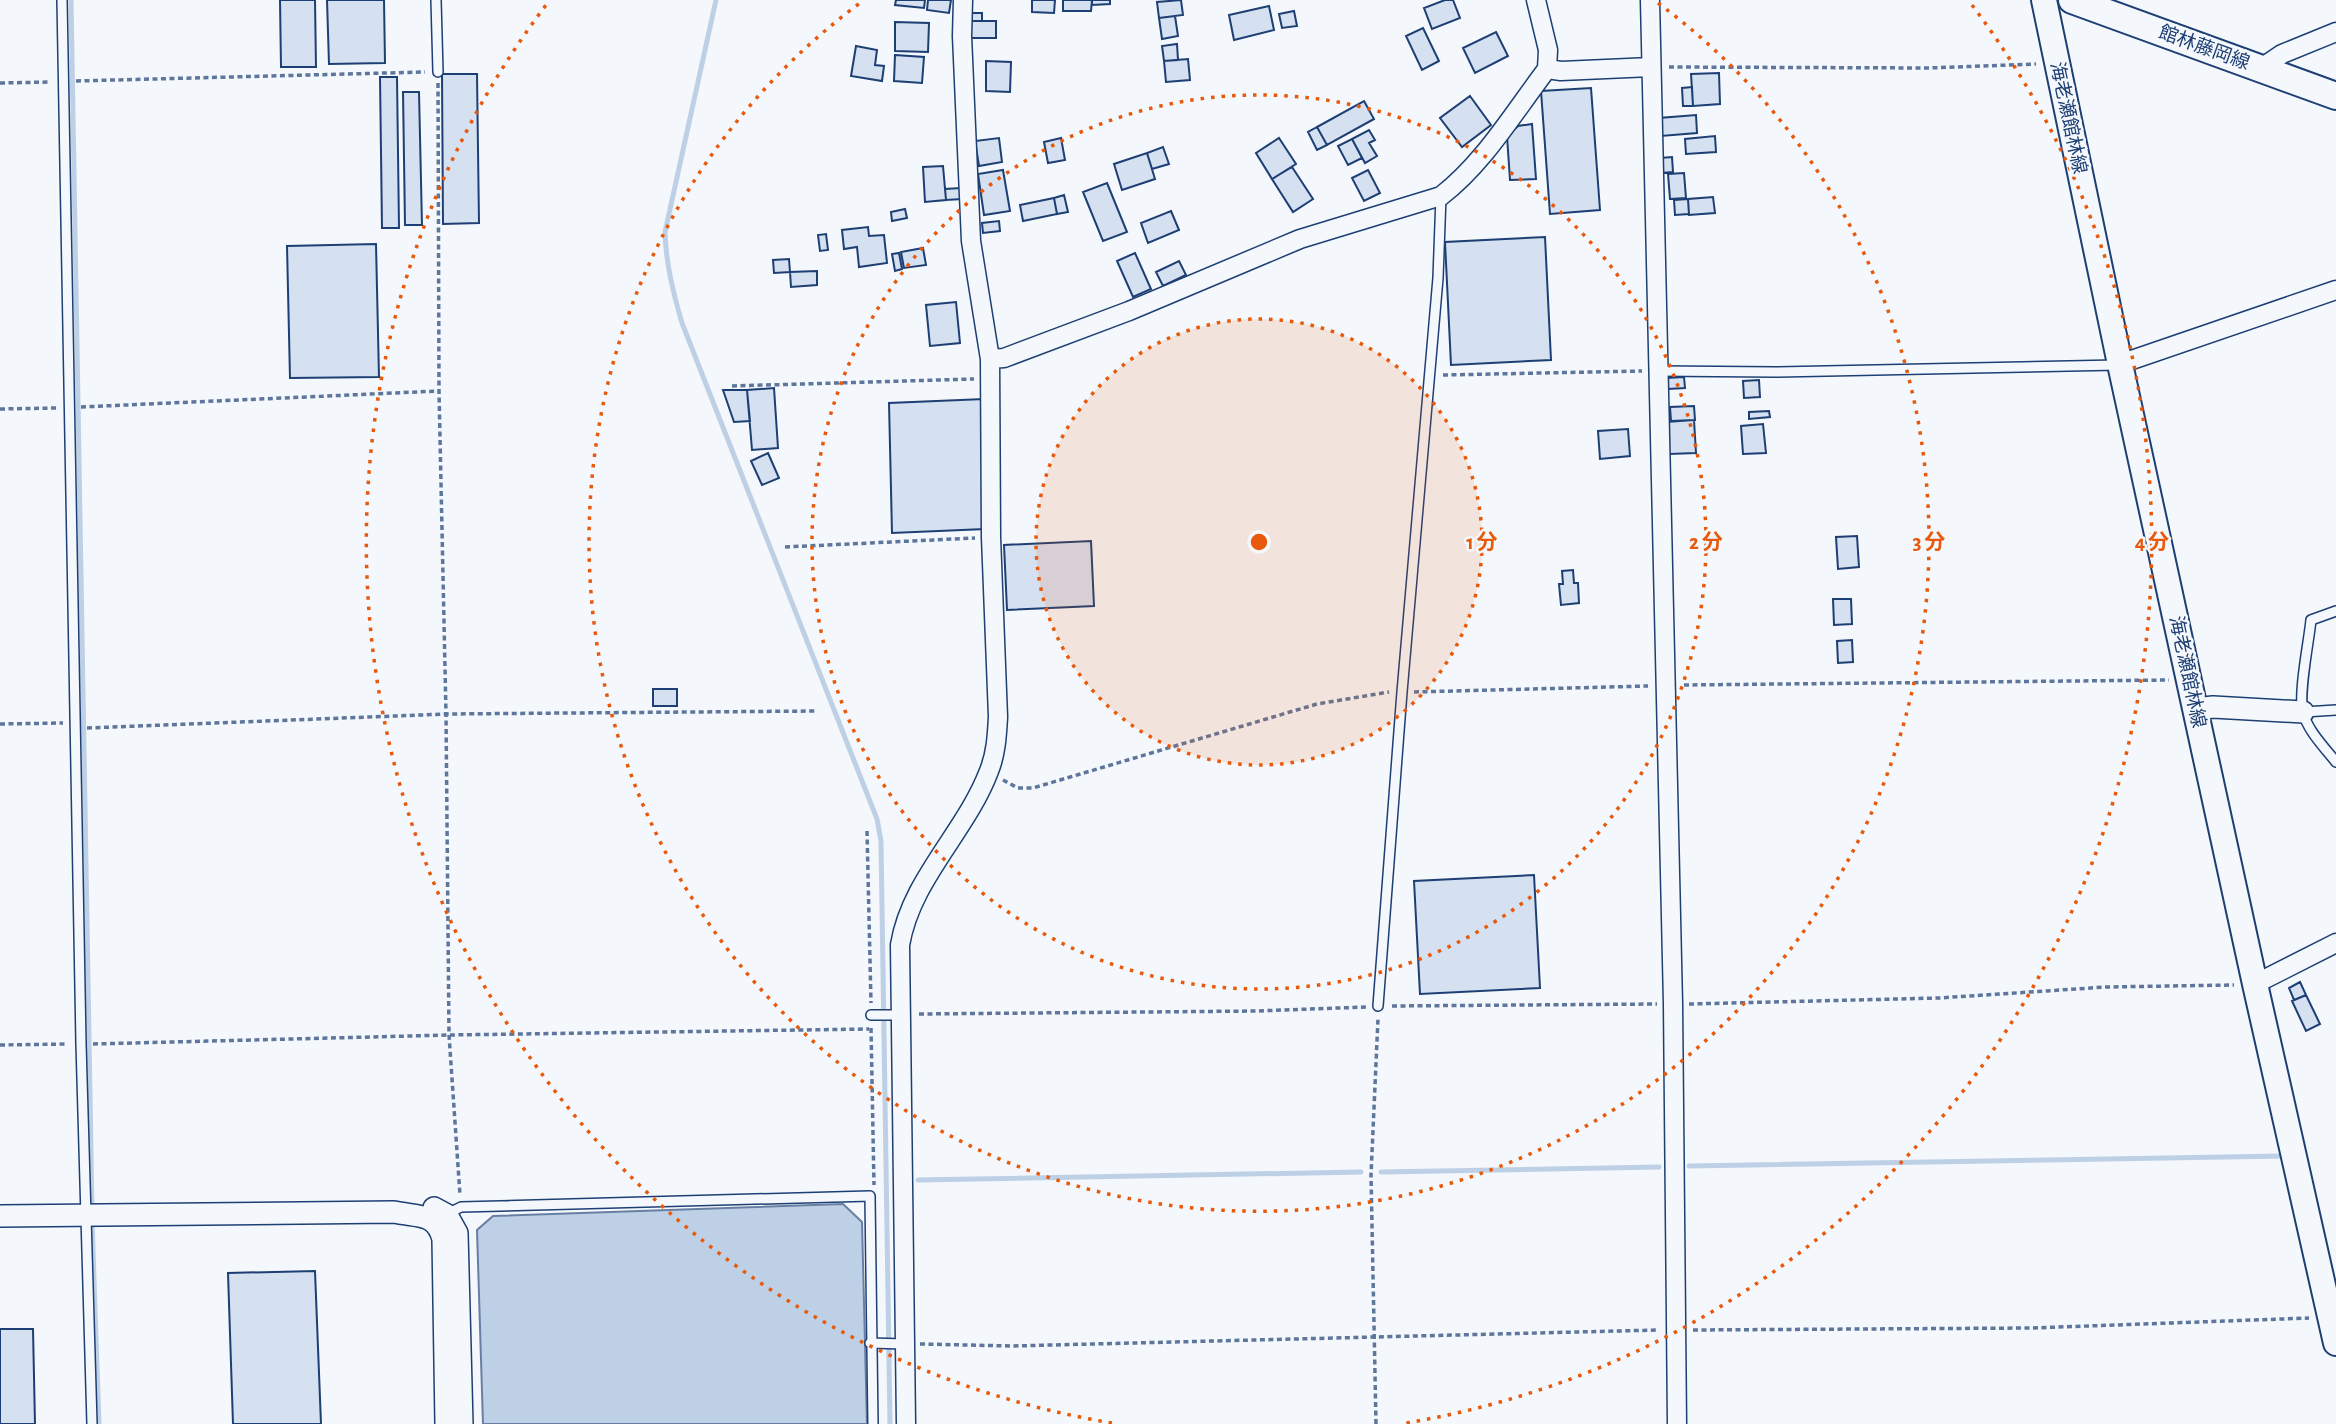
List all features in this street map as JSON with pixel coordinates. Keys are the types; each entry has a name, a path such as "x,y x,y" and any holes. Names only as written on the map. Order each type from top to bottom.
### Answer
{"main road":[{"name":"海老瀬館林線","path":"2044,0 2120,365 2336,1343"},
{"name":"館林藤岡線","path":"2072,0 2336,96"}],"street":[{"path":"906,1424 900,1344 897,1014 900,945 912,903 989,771 996,742 998,717 991,537 990,359 971,241 963,0"},
{"path":"990,359 1004,358 1084,329 1300,239 1441,196 1473,166 1547,69 1548,50 1536,0"},
{"path":"1650,0 1673,1004 1677,1424"},
{"path":"2260,69 2282,54 2336,32"},
{"path":"1547,69 1561,71 1651,67"},
{"path":"2120,365 2336,290"},
{"path":"2196,709 2213,707 2302,712"},
{"path":"2255,984 2336,943"},
{"path":"394,1212 410,1207 454,1211 458,1245 461,1424"},
{"path":"0,1216 394,1212 431,1219 441,1230 443,1239 446,1424"}],"lane":[{"path":"62,0 81,1044 92,1424"},
{"path":"436,0 438,72"},
{"path":"1378,1006 1439,267 1441,196"},
{"path":"1658,371 2120,365"},
{"path":"2336,611 2311,620 2302,697 2302,712 2308,725 2336,762"},
{"path":"2302,712 2336,710"},
{"path":"874,1015 897,1014"},
{"path":"454,1211 870,1196 873,1424"},
{"path":"873,1343 900,1344"}],"path":[{"path":"1651,67 1929,68 2034,65 2055,59"},
{"path":"0,83 438,72 439,391 454,1211"},
{"path":"1430,375 1658,371"},
{"path":"732,386 990,378"},
{"path":"0,409 439,391"},
{"path":"785,547 991,537"},
{"path":"989,771 1018,788 1033,788 1317,704 1383,692 1665,685 2189,679"},
{"path":"0,724 67,723 85,728 446,714 817,711"},
{"path":"867,831 874,1015 871,1029 874,1186 870,1196"},
{"path":"897,1014 1673,1004 1939,998 2106,986 2255,984"},
{"path":"1376,1424 1371,1175 1378,1006"},
{"path":"0,1045 871,1029"},
{"path":"900,1344 1012,1346 1374,1335 2032,1328 2330,1317"}],"water":[{"path":"843,1204 862,1222 867,1424 483,1424 477,1230 493,1216"}],"building":[{"path":"280,0 315,0 316,67 281,67"},
{"path":"327,0 384,0 385,63 329,64"},
{"path":"896,0 925,0 924,8 895,5"},
{"path":"928,0 951,0 949,13 927,10"},
{"path":"1032,0 1055,0 1054,13 1032,12"},
{"path":"1063,0 1092,0 1091,11 1063,11"},
{"path":"1092,0 1110,0 1110,4 1092,5"},
{"path":"1181,0 1183,15 1159,18 1157,2"},
{"path":"1445,0 1453,0 1460,18 1432,29 1424,8"},
{"path":"1269,6 1274,30 1234,40 1229,15"},
{"path":"1294,11 1297,26 1282,28 1279,14"},
{"path":"965,13 982,13 982,21 966,21"},
{"path":"1175,16 1178,36 1162,39 1159,18"},
{"path":"966,21 996,21 996,38 965,38"},
{"path":"895,22 929,23 928,52 895,51"},
{"path":"1423,28 1439,61 1422,70 1406,36"},
{"path":"1496,32 1508,56 1475,73 1463,48"},
{"path":"1177,44 1178,60 1164,61 1162,46"},
{"path":"856,46 877,50 875,65 884,66 882,81 851,76"},
{"path":"895,55 924,57 922,83 894,81"},
{"path":"1188,59 1190,80 1166,82 1164,61"},
{"path":"986,61 1011,62 1010,92 986,91"},
{"path":"1719,73 1720,104 1693,106 1691,74"},
{"path":"442,74 477,74 479,223 443,224"},
{"path":"380,77 397,77 399,228 382,228"},
{"path":"1692,87 1693,106 1683,106 1682,88"},
{"path":"1591,88 1600,210 1550,214 1541,91"},
{"path":"403,92 419,92 422,225 405,225"},
{"path":"1470,96 1491,125 1462,147 1440,118"},
{"path":"1364,101 1374,119 1327,145 1317,127"},
{"path":"1696,115 1697,133 1661,136 1659,118"},
{"path":"1532,124 1536,179 1510,180 1507,136 1518,126"},
{"path":"1317,127 1327,145 1317,150 1308,132"},
{"path":"1369,130 1375,140 1369,143 1377,156 1365,163 1352,139"},
{"path":"1715,136 1716,152 1686,154 1685,139"},
{"path":"999,138 1002,162 979,166 975,141"},
{"path":"1061,138 1065,160 1048,163 1044,142"},
{"path":"1279,138 1296,164 1272,179 1256,153"},
{"path":"1352,139 1362,158 1348,165 1338,146"},
{"path":"1163,147 1169,164 1152,169 1147,153"},
{"path":"1147,153 1155,179 1122,190 1114,164"},
{"path":"1672,157 1673,172 1661,173 1660,158"},
{"path":"943,166 946,200 925,202 923,167"},
{"path":"1292,167 1313,199 1293,212 1272,179"},
{"path":"1003,170 1010,211 984,215 978,174"},
{"path":"1368,170 1380,193 1364,201 1352,178"},
{"path":"1684,173 1686,198 1670,199 1668,174"},
{"path":"1107,183 1127,232 1103,241 1083,192"},
{"path":"961,188 962,199 946,200 945,189"},
{"path":"1064,195 1068,212 1057,214 1054,198"},
{"path":"1713,197 1715,213 1689,215 1688,199"},
{"path":"1054,198 1057,214 1023,221 1020,205"},
{"path":"1688,199 1689,214 1675,215 1674,200"},
{"path":"905,209 907,218 892,221 891,212"},
{"path":"1171,211 1179,230 1148,243 1141,223"},
{"path":"999,221 1000,231 983,233 982,223"},
{"path":"868,227 869,236 884,235 887,263 859,267 857,247 844,249 842,230"},
{"path":"826,234 828,250 820,251 818,235"},
{"path":"1545,237 1551,360 1451,365 1445,242"},
{"path":"376,244 379,377 290,378 287,246"},
{"path":"923,248 926,265 904,268 901,252"},
{"path":"899,253 902,269 895,271 892,254"},
{"path":"1135,253 1151,289 1133,297 1117,261"},
{"path":"789,259 790,272 774,273 773,260"},
{"path":"1179,261 1186,275 1163,286 1156,272"},
{"path":"817,271 817,285 791,287 790,272"},
{"path":"956,302 960,343 930,346 926,305"},
{"path":"1684,377 1685,388 1668,389 1667,378"},
{"path":"1759,380 1760,397 1744,398 1743,381"},
{"path":"774,388 778,448 752,450 747,390"},
{"path":"723,390 747,390 750,421 734,422"},
{"path":"984,399 985,529 892,533 889,403"},
{"path":"1694,406 1695,420 1671,421 1670,407"},
{"path":"1769,411 1770,417 1749,419 1749,412"},
{"path":"1694,420 1696,453 1669,454 1666,422"},
{"path":"1763,424 1766,453 1743,454 1741,426"},
{"path":"1628,429 1630,456 1600,459 1598,431"},
{"path":"768,453 779,478 762,485 751,461"},
{"path":"1857,536 1859,567 1838,569 1836,537"},
{"path":"1091,541 1094,606 1007,610 1004,545"},
{"path":"1573,570 1574,583 1578,583 1579,603 1561,605 1559,584 1563,584 1562,571"},
{"path":"1833,599 1851,599 1852,624 1834,625"},
{"path":"1852,640 1853,662 1838,663 1837,641"},
{"path":"653,689 677,689 677,706 653,706"},
{"path":"1534,875 1540,988 1420,994 1414,881"},
{"path":"2300,982 2306,995 2294,1000 2289,988"},
{"path":"2306,995 2320,1024 2306,1031 2292,1001"},
{"path":"315,1271 321,1424 233,1424 228,1273"},
{"path":"0,1329 33,1329 35,1424 0,1424"}],"waterway":[{"path":"71,0 92,1211"},
{"path":"716,0 665,232 667,255 682,323 877,819 881,841 890,1424"},
{"path":"1689,1166 2284,1156"},
{"path":"1381,1172 1659,1167"},
{"path":"918,1180 1361,1172"},
{"path":"92,1221 99,1424"}]}
